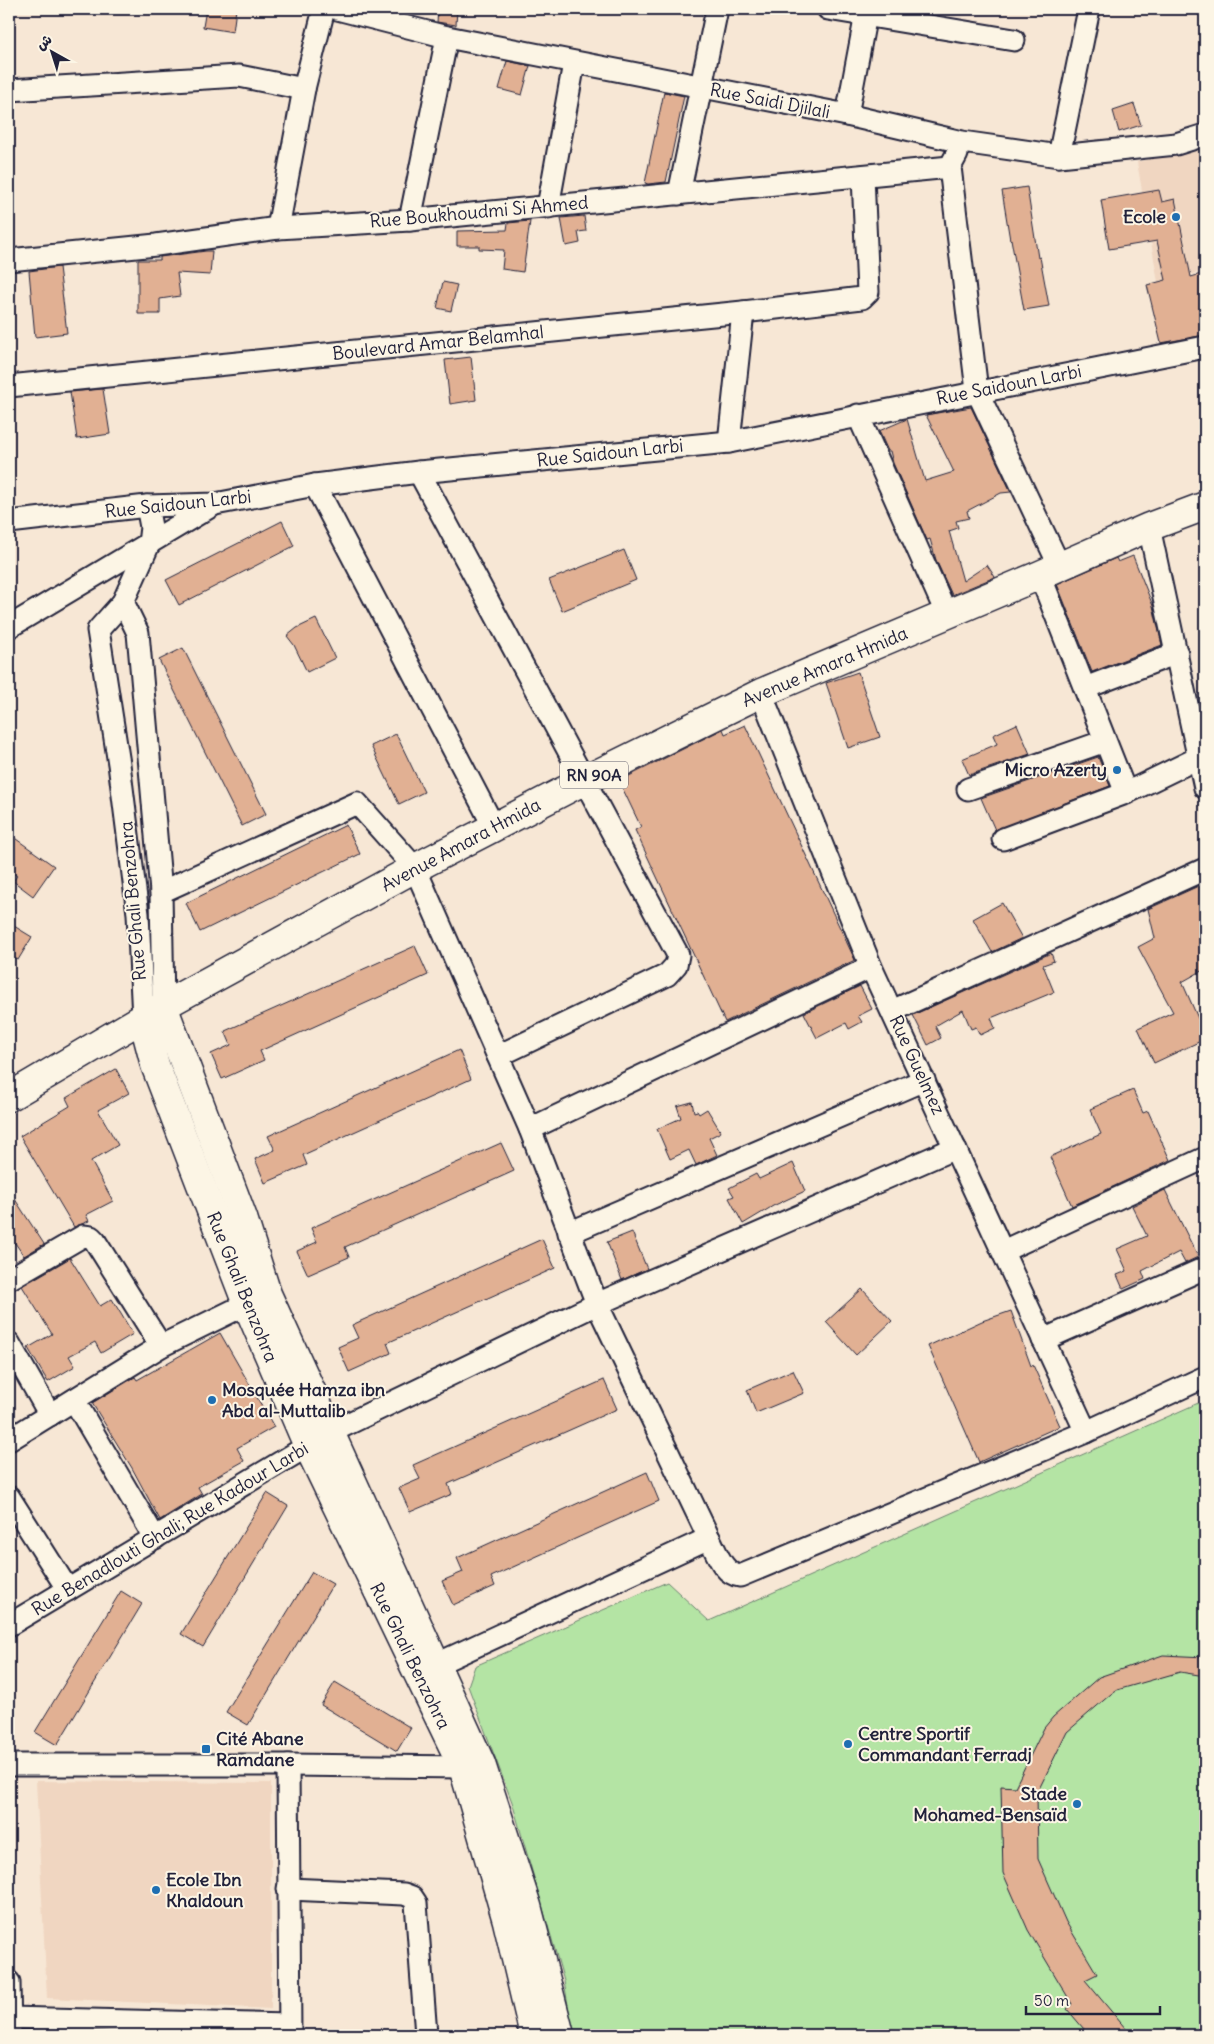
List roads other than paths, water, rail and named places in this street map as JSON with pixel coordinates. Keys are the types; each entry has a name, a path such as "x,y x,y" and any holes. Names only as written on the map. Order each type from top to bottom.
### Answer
{"main road":[{"name":"Avenue Amara Hmida","path":"9,1097 153,1012 415,868 585,780 761,693 1050,571 1148,527 1205,506"},
{"name":"Rue Ghali Benzohra","path":"153,1012 243,1218 257,1299 472,1765 534,2035"},
{"name":"Rue Ghali Benzohra","path":"320,1439 437,1664 472,1765 527,1906 560,2035"}],"street":[{"path":"278,228 304,89 324,9"},
{"name":"Rue Saidi Djilali","path":"337,9 447,37 700,88 847,115 962,142 1060,156 1176,144 1205,136"},
{"path":"679,194 717,9"},
{"path":"828,9 867,12 1014,40"},
{"path":"1060,156 1089,9"},
{"path":"847,115 867,12"},
{"path":"410,220 447,37"},
{"path":"548,207 574,63"},
{"path":"9,90 239,76 304,89"},
{"path":"962,142 950,166 977,391 1050,571 1085,688 1126,793"},
{"name":"Rue Boukhoudmi Si Ahmed","path":"9,260 156,245 278,228 410,220 950,166"},
{"name":"Boulevard Amar Belamhal","path":"9,386 742,312 862,298 868,292 862,176"},
{"path":"729,442 742,312"},
{"name":"Rue Saidoun Larbi","path":"9,522 147,506 215,504 315,485 419,472 729,442 1205,347"},
{"path":"858,415 947,614"},
{"path":"419,472 678,955 676,966 667,975 498,1056"},
{"path":"315,485 494,827"},
{"path":"9,626 215,504"},
{"path":"147,506 151,527 149,544"},
{"path":"1148,527 1177,652 1205,788"},
{"name":"Rue Ghali Benzohra","path":"149,544 123,602 98,630 119,764 138,914 153,1012"},
{"name":"Rue Ghali Benzohra","path":"123,602 138,633 161,892 153,1012"},
{"path":"1085,688 1177,652"},
{"name":"Rue Guelmez","path":"761,693 871,967 1086,1432"},
{"path":"968,789 1105,740"},
{"path":"1003,839 1126,793 1198,758"},
{"path":"161,892 357,803 415,868 530,1129 597,1304 709,1538 727,1571 733,1575 740,1576 1086,1432 1205,1377"},
{"path":"892,1011 1205,869"},
{"path":"530,1129 871,967"},
{"path":"570,1233 924,1080"},
{"name":"Rue Benadlouti Ghali; Rue Kadour Larbi","path":"9,1625 320,1439 597,1304 955,1148"},
{"path":"1003,1251 1205,1158"},
{"path":"9,1278 83,1236 91,1237 161,1346"},
{"path":"1044,1340 1205,1268"},
{"path":"9,1440 161,1346 257,1299"},
{"path":"9,1343 50,1415"},
{"path":"74,1400 155,1538"},
{"path":"9,1497 68,1590"},
{"path":"437,1664 709,1538"},
{"path":"9,1765 472,1765"},
{"path":"9,2018 147,2029 289,2030 288,1765"},
{"path":"288,1889 404,1894 412,1897 416,1903 426,2035"},
{"path":"9,1982 10,2035"}],"place":[{"name":"Ecole","path":"1176,217"},
{"name":"Micro Azerty","path":"1117,770"},
{"name":"Mosquée Hamza ibn Abd al-Muttalib","path":"212,1400"},
{"name":"Centre Sportif Commandant Ferradj","path":"848,1744"},
{"name":"Cité Abane Ramdane","path":"206,1749"},
{"name":"Stade Mohamed-Bensaïd","path":"1077,1804"},
{"name":"Ecole Ibn Khaldoun","path":"156,1890"}]}
